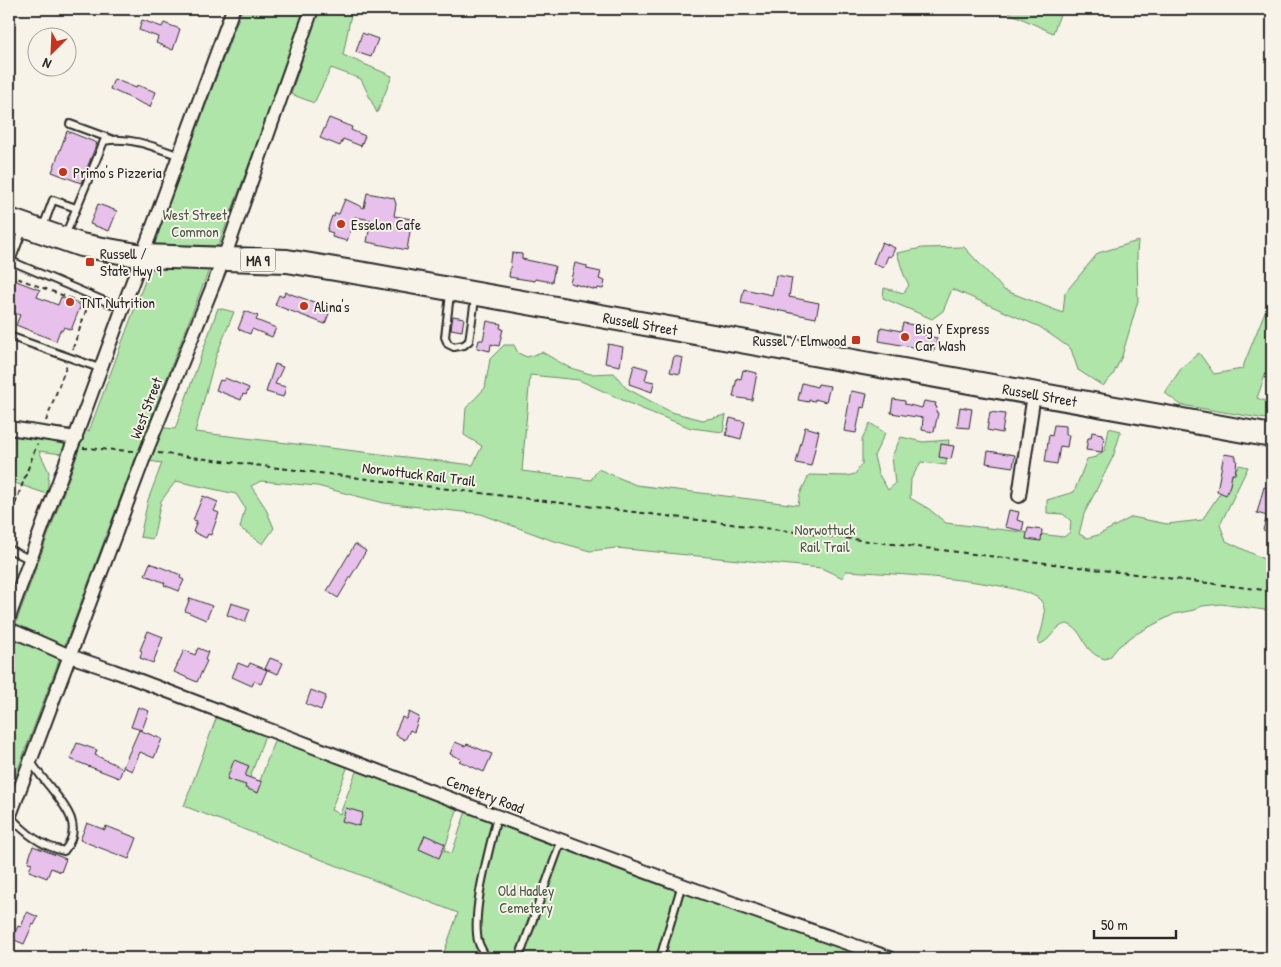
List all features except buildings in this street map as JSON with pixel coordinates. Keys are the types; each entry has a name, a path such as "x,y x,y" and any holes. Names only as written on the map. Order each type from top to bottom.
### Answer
{"highway":[{"name":"Russell Street","path":"25,226 81,245 143,256 287,261 476,292 1272,436"}],"street":[{"path":"9,617 234,9"},
{"name":"West Street","path":"9,817 146,452 224,258 312,9"},
{"path":"1019,496 1034,394"},
{"path":"9,428 75,442"},
{"name":"Cemetery Road","path":"9,630 70,656 295,738 497,816 890,958"}],"lane":[{"path":"70,124 112,139"},
{"path":"63,239 104,141 118,138 150,145 180,156"},
{"path":"76,208 53,200 25,226 10,264 123,310"},
{"path":"450,288 445,337 448,344 454,347 464,345 470,341 476,292"},
{"path":"9,336 102,369"},
{"path":"9,550 31,560"},
{"path":"9,817 22,830 53,849 64,852 69,845 74,829 68,809 30,761"},
{"path":"487,958 478,943 477,921 479,901 497,816"},
{"path":"519,958 562,840"},
{"path":"660,958 682,884"}],"path":[{"path":"9,275 88,305 44,426"},
{"path":"9,522 38,442 33,441"},
{"name":"Norwottuck Rail Trail","path":"75,442 92,450 146,452 1272,591"}],"green space":[{"name":"West Street Common","path":"242,9 307,9 221,239 148,426 175,429 218,308 234,312 216,356 195,432 473,465 482,446 464,435 466,408 485,388 490,359 504,345 514,345 518,353 527,357 542,352 568,367 590,374 614,373 626,388 671,412 703,420 726,415 723,432 691,428 642,409 579,380 530,375 522,471 591,480 598,469 636,485 798,505 800,494 809,475 847,476 855,474 862,464 862,440 870,423 885,433 874,456 878,473 888,490 895,484 892,456 901,437 923,442 949,440 946,465 921,462 911,479 910,498 929,509 946,523 1064,537 1070,532 1071,521 1063,514 1047,513 1047,500 1074,492 1087,459 1096,457 1105,450 1109,428 1121,431 1113,457 1084,514 1079,534 1087,538 1098,535 1132,517 1167,524 1202,520 1239,465 1248,467 1220,525 1226,541 1272,563 1272,611 1221,604 1202,606 1194,610 1174,614 1134,635 1118,647 1110,657 1105,659 1091,651 1077,631 1067,624 1059,627 1047,640 1039,644 1044,616 1041,601 1030,594 1009,588 950,579 846,571 843,578 821,568 616,548 590,551 551,540 481,514 384,503 317,486 261,481 251,486 265,507 274,528 263,544 240,528 245,508 236,494 176,481 161,501 153,539 140,537 148,500 162,463 135,459 9,793 9,642 77,456 39,451 49,472 47,494 9,481 9,422 89,431 149,270 157,235"},
{"path":"319,9 352,9 343,55 392,76 377,113 361,79 331,68 314,103 291,94"},
{"path":"1001,9 1062,9 1053,33"},
{"path":"1138,241 1138,301 1122,356 1113,375 1103,386 1078,370 1071,349 1040,327 952,289 943,311 932,319 883,298 884,288 904,293 909,285 897,253 922,248 964,247 1004,290 1063,313 1065,293 1098,253"},
{"path":"1272,294 1272,356 1257,398 1268,402 1272,413 1272,420 1181,405 1165,393 1182,367 1199,353 1214,374 1242,369"},
{"name":"Old Hadley Cemetery","path":"217,716 265,735 250,778 260,781 275,738 348,766 331,810 340,814 357,769 458,807 444,851 452,853 466,811 550,844 871,958 442,958 458,913 184,806"}],"place":[{"name":"Primo's Pizzeria","path":"63,172"},
{"name":"Esselon Cafe","path":"341,224"},
{"name":"Russell / State Hwy 9","path":"90,262"},
{"name":"TNT Nutrition","path":"70,302"},
{"name":"Alina's","path":"304,306"},
{"name":"Big Y Express Car Wash","path":"905,337"},
{"name":"Russel / Elmwood","path":"856,340"}]}
